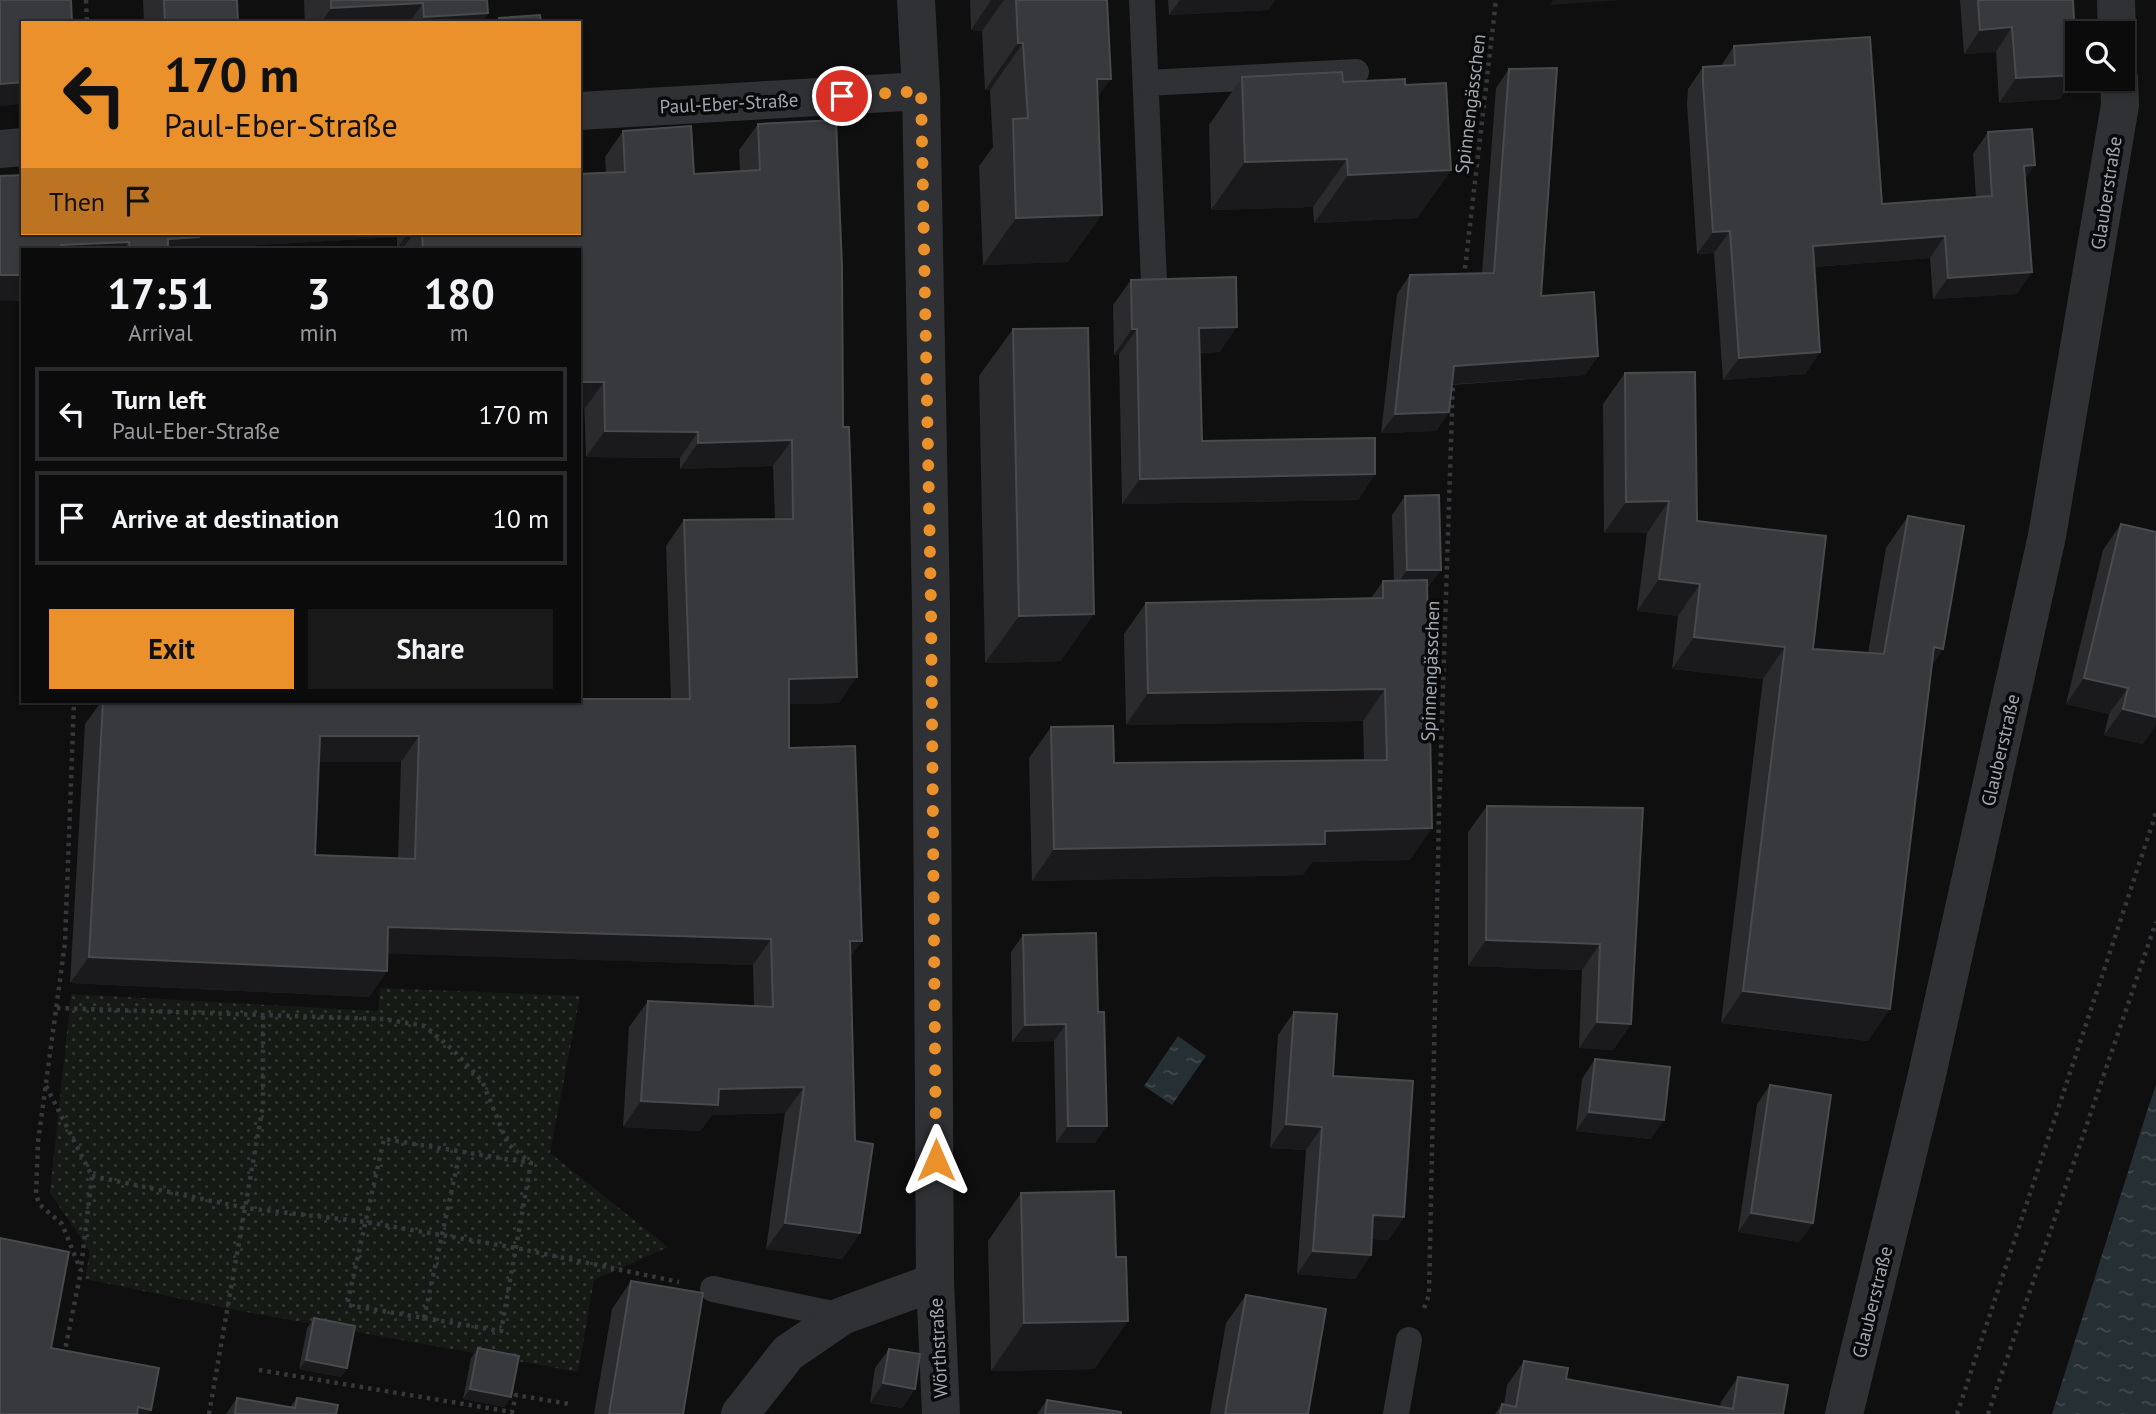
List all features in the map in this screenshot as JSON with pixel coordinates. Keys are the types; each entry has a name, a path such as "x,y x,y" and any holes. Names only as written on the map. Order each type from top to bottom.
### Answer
{"street":[{"name":"Wörthstraße","path":"916,0 921,91 931,607 935,1282 942,1414"},
{"path":"2116,0 2117,21"},
{"name":"Paul-Eber-Straße","path":"581,111 921,91"},
{"name":"Glauberstraße","path":"1844,1414 1926,1079 2047,536 2120,105 2119,91"},
{"path":"0,149 21,147"},
{"name":"Wörthstraße","path":"740,1414 788,1353 842,1316 935,1282"}],"lane":[{"path":"1142,0 1154,282"},
{"path":"1146,83 1356,72"},
{"path":"713,1289 842,1316"},
{"path":"1396,1414 1409,1340"}],"path":[{"path":"86,0 87,21"},
{"name":"Spinnengässchen","path":"1463,286 1496,0"},
{"name":"Spinnengässchen","path":"1409,1340 1429,1295 1440,800 1454,367"},
{"path":"74,703 65,943 38,1142 36,1194 39,1204 62,1224 81,1271"},
{"path":"1957,1414 2156,813"},
{"path":"1988,1414 2156,922"},
{"path":"57,1008 383,1019 425,1026 454,1051 482,1081 508,1144 531,1163"},
{"path":"209,1414 263,1105 263,1015"},
{"path":"46,1085 92,1176 81,1271 63,1362"},
{"path":"384,1139 531,1163 501,1331 347,1305 384,1139"},
{"path":"424,1318 460,1152"},
{"path":"92,1176 246,1208 366,1222 516,1248 713,1289"},
{"path":"259,1370 512,1412 516,1395 569,1404"}],"shaded area":[{"path":"380,988 580,996 550,1153 668,1247 594,1280 578,1372 236,1310 85,1279 90,1251 50,1193 71,994 378,1011"}],"water":[{"path":"1178,1036 1206,1056 1172,1105 1144,1086"},
{"path":"2156,1085 2156,1414 2052,1414 2148,1108"}],"building":[{"path":"0,0 71,0 72,21 21,21 21,82 0,84"},
{"path":"164,0 237,0 238,21 165,21"},
{"path":"331,0 487,0 488,13 424,17 423,3 331,8"},
{"path":"1016,0 1107,0 1111,79 1097,79 1102,215 1016,218 1013,119 1028,118 1023,43 1018,43"},
{"path":"1978,0 2073,0 2074,21 2065,21 2065,76 2016,78 2012,27 1980,30"},
{"path":"540,15 541,21 500,21 499,18"},
{"path":"1870,37 1882,204 1992,196 1988,132 2032,129 2035,165 2024,166 2032,272 1948,278 1945,236 1813,246 1820,352 1739,358 1730,231 1713,232 1703,67 1735,65 1734,46"},
{"path":"1557,68 1541,296 1594,292 1598,356 1454,366 1449,412 1395,414 1410,275 1494,273 1509,69"},
{"path":"1342,72 1343,82 1405,79 1405,85 1446,83 1451,170 1348,175 1347,159 1245,162 1242,77"},
{"path":"836,120 842,267 843,427 849,427 857,677 789,679 789,748 855,746 862,941 850,941 855,1141 873,1144 860,1233 785,1223 804,1087 719,1089 718,1105 641,1101 648,1001 773,1007 771,939 388,927 387,971 89,957 103,703 581,703 581,699 690,699 684,520 793,519 792,440 698,443 698,432 605,431 604,382 581,382 581,248 423,248 422,235 581,235 581,174 625,172 623,131 691,126 694,174 760,170 758,124","holes":["320,736 419,736 415,859 315,855"]},
{"path":"21,175 21,235 199,237 168,239 168,248 130,248 129,242 61,245 61,248 21,248 21,275 0,275 0,176"},
{"path":"1236,277 1237,327 1199,328 1202,441 1375,438 1375,474 1140,479 1137,329 1132,329 1131,280"},
{"path":"1088,328 1094,614 1019,616 1013,329"},
{"path":"1695,372 1697,521 1826,536 1813,649 1884,654 1908,516 1964,526 1943,649 1934,647 1890,1009 1743,991 1785,647 1694,637 1700,584 1659,579 1669,501 1626,502 1625,373"},
{"path":"1439,495 1441,570 1407,570 1405,496"},
{"path":"2121,524 2156,532 2156,717 2123,709 2128,688 2084,678"},
{"path":"1427,580 1432,828 1325,831 1325,844 1054,849 1051,727 1113,726 1114,763 1387,760 1385,689 1148,693 1146,603 1383,598 1383,581"},
{"path":"1487,806 1643,808 1631,1024 1597,1022 1600,944 1486,940"},
{"path":"1096,933 1098,1012 1104,1012 1107,1126 1068,1126 1066,1024 1025,1025 1023,935"},
{"path":"1294,1012 1337,1014 1333,1076 1413,1081 1404,1217 1373,1215 1371,1255 1313,1251 1322,1127 1286,1124"},
{"path":"1595,1059 1670,1067 1664,1120 1589,1112"},
{"path":"1770,1085 1831,1095 1813,1223 1751,1213"},
{"path":"1114,1191 1116,1257 1126,1257 1128,1321 1024,1323 1021,1193"},
{"path":"0,1238 69,1252 51,1348 159,1368 151,1410 138,1407 137,1414 0,1414"},
{"path":"631,1281 703,1293 683,1414 609,1414"},
{"path":"1246,1295 1326,1309 1308,1414 1225,1414"},
{"path":"314,1318 355,1326 347,1368 306,1360"},
{"path":"478,1348 519,1356 511,1397 470,1389"},
{"path":"889,1349 920,1354 915,1389 883,1383"},
{"path":"1524,1361 1568,1368 1566,1379 1733,1409 1738,1377 1788,1385 1783,1414 1500,1414 1502,1404 1516,1407"},
{"path":"237,1398 295,1408 297,1398 338,1405 336,1414 235,1414"},
{"path":"1047,1400 1121,1412 1121,1414 1045,1414"}],"route":[{"path":"842,96 921,91 931,607 936,1160"}]}
